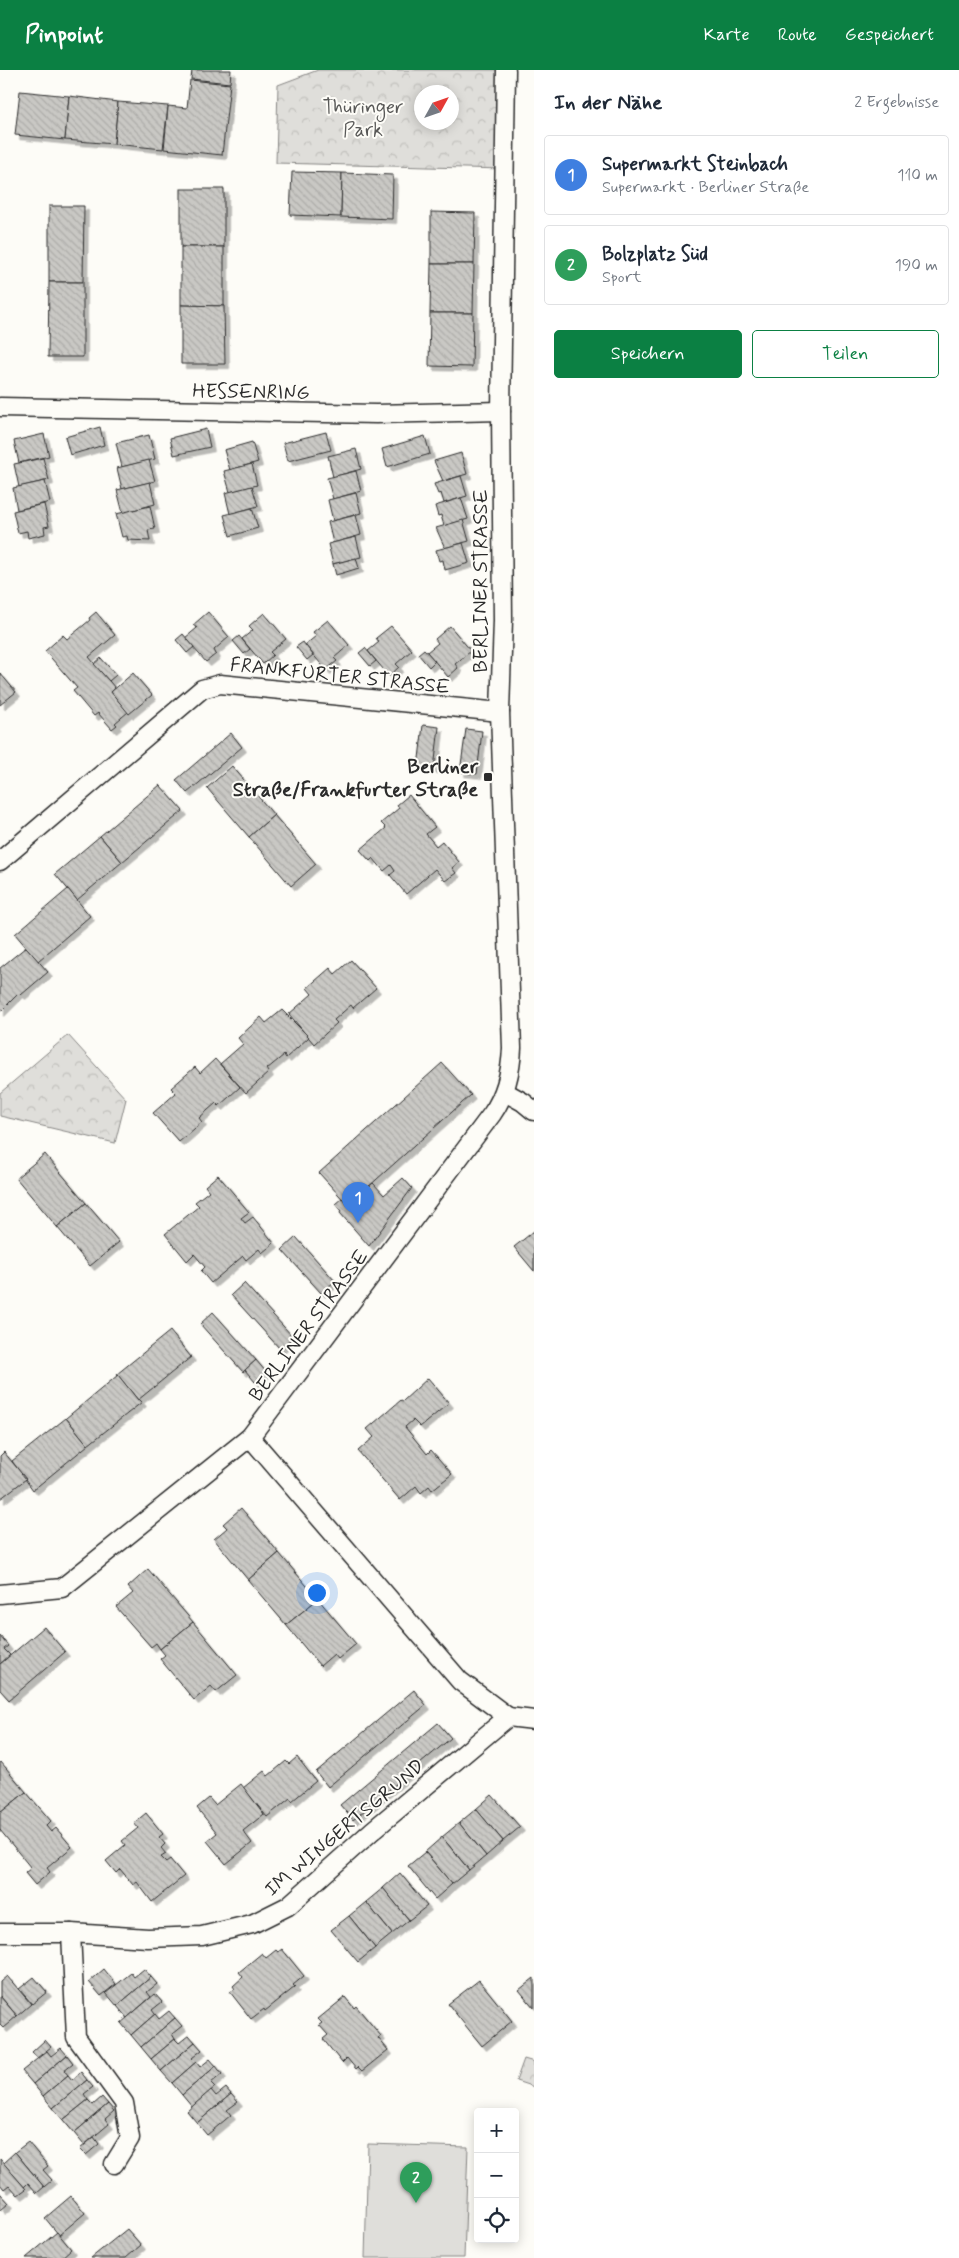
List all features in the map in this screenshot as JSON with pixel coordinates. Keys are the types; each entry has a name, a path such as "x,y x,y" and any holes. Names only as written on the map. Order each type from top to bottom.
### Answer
{"street":[{"name":"BERLINER STRASSE","path":"0,1594 62,1588 250,1437 492,1114 505,1092 510,1072 512,1048 500,712 503,620 501,411 506,70"},
{"name":"HESSENRING","path":"0,407 376,414 501,411"},
{"name":"FRANKFURTER STRASSE","path":"0,860 202,689 220,684 500,712"},
{"path":"505,1092 534,1111"},
{"path":"250,1437 460,1682 508,1717 534,1720"},
{"name":"IM WINGERTSGRUND","path":"0,1933 71,1933 148,1938 202,1936 252,1924 288,1906 372,1831 508,1717"},
{"path":"71,1933 76,1998 76,2037 124,2103 130,2138 114,2164"}],"green space":[{"name":"Thüringer Park","path":"318,70 504,70 503,169 276,163 278,85"},
{"path":"68,1035 126,1099 115,1143 0,1116 0,1093"},
{"path":"524,2059 534,2062 534,2087 516,2081"},
{"path":"368,2144 468,2147 464,2258 365,2258"}],"building":[{"path":"192,70 231,70 230,83 191,79"},
{"path":"190,80 230,84 222,155 164,149 168,106 187,108"},
{"path":"20,91 69,96 65,140 15,135"},
{"path":"69,96 118,102 114,144 65,140"},
{"path":"118,102 168,106 163,149 114,144"},
{"path":"292,172 342,173 341,217 290,215"},
{"path":"342,173 393,175 392,219 341,217"},
{"path":"181,189 224,189 224,247 181,247"},
{"path":"49,206 84,206 83,282 49,282"},
{"path":"431,212 475,213 474,264 431,264"},
{"path":"181,247 224,247 224,306 181,305"},
{"path":"431,264 474,264 473,313 430,313"},
{"path":"49,282 83,282 83,357 48,357"},
{"path":"181,305 224,306 225,364 181,364"},
{"path":"430,313 473,313 472,367 429,366"},
{"path":"100,427 104,445 70,455 65,437"},
{"path":"206,429 210,447 174,455 170,438"},
{"path":"326,432 331,450 288,461 283,443"},
{"path":"44,434 49,456 19,463 14,441"},
{"path":"149,435 155,459 122,467 116,443"},
{"path":"425,436 430,454 387,467 382,449"},
{"path":"252,442 258,462 230,470 224,450"},
{"path":"356,449 361,469 333,477 328,456"},
{"path":"461,453 467,474 443,481 434,461"},
{"path":"43,458 49,480 19,487 14,464"},
{"path":"149,460 155,481 122,489 117,468"},
{"path":"252,464 257,485 230,492 224,471"},
{"path":"356,471 361,491 333,499 327,478"},
{"path":"461,476 467,496 444,503 441,493 438,494 434,484"},
{"path":"45,481 50,502 17,510 13,488"},
{"path":"150,482 155,504 123,513 117,490"},
{"path":"252,486 258,506 230,514 225,493"},
{"path":"356,493 361,513 333,521 328,500"},
{"path":"461,498 468,519 444,526 441,515 438,516 435,506"},
{"path":"44,504 49,526 44,527 45,534 28,538 27,531 18,533 13,511"},
{"path":"150,506 155,529 148,530 150,541 128,540 127,536 122,537 116,514"},
{"path":"252,508 258,528 230,536 224,515"},
{"path":"356,515 361,535 333,543 328,522"},
{"path":"463,520 469,541 445,548 436,528"},
{"path":"356,537 361,557 333,564 328,544"},
{"path":"463,543 469,563 445,570 443,560 439,561 436,550"},
{"path":"356,558 359,568 336,575 333,564"},
{"path":"96,612 115,635 89,657 115,688 111,692 128,712 115,723 117,725 112,729 98,713 94,716 73,691 77,688 45,651 63,635 67,639 90,620 89,618"},
{"path":"208,612 229,637 214,650 216,654 206,662 185,638 197,628 193,625"},
{"path":"264,613 286,639 270,652 273,655 263,664 242,639 253,630 249,626"},
{"path":"328,620 349,645 334,658 337,661 326,670 305,645 316,636 313,632"},
{"path":"391,626 412,650 396,664 399,667 389,676 368,651 379,642 376,638"},
{"path":"450,626 471,651 455,664 458,668 448,677 427,652 438,643 435,639"},
{"path":"183,634 194,647 187,653 176,640"},
{"path":"239,636 250,649 244,654 233,641"},
{"path":"303,642 313,655 307,660 296,647"},
{"path":"365,648 376,661 370,666 359,653"},
{"path":"424,649 435,661 429,667 418,654"},
{"path":"101,658 116,675 109,681 94,664"},
{"path":"0,673 16,692 0,705"},
{"path":"133,673 152,695 129,714 111,692"},
{"path":"423,725 439,727 434,769 418,767"},
{"path":"466,729 482,731 477,774 460,772"},
{"path":"231,733 242,747 187,793 176,780"},
{"path":"232,766 274,815 249,837 207,788"},
{"path":"160,785 183,811 122,862 100,836"},
{"path":"409,795 435,827 426,834 436,846 442,841 459,862 452,868 456,873 445,881 435,869 406,894 390,875 395,871 391,865 384,871 373,858 370,861 360,850 386,828 381,823 399,808 397,805"},
{"path":"274,815 316,864 291,886 249,837"},
{"path":"100,836 122,862 77,900 55,874"},
{"path":"68,889 90,916 38,961 15,934"},
{"path":"26,947 48,972 21,995 19,993 0,1012 0,968"},
{"path":"351,960 376,988 353,1008 351,1005 334,1020 337,1023 314,1044 289,1014 312,994 307,988 330,968 335,974"},
{"path":"282,1010 309,1037 286,1058 284,1055 267,1069 269,1072 246,1093 220,1064 243,1044 238,1038 261,1017 266,1023"},
{"path":"215,1059 240,1087 219,1106 216,1103 199,1118 202,1122 179,1142 153,1113 176,1093 171,1088 195,1067 200,1073"},
{"path":"442,1063 471,1095 348,1205 319,1173"},
{"path":"45,1154 86,1203 57,1227 16,1178"},
{"path":"218,1175 249,1212 241,1218 245,1223 253,1217 274,1243 262,1253 259,1249 246,1260 243,1256 211,1283 201,1271 205,1267 194,1254 187,1261 165,1234 199,1206 195,1202 209,1191 205,1186"},
{"path":"403,1178 412,1188 369,1246 340,1213 341,1211 335,1204 342,1198 348,1205 373,1183 384,1195"},
{"path":"86,1203 119,1242 90,1266 57,1227"},
{"path":"534,1231 534,1271 514,1247"},
{"path":"296,1237 335,1281 321,1293 282,1250"},
{"path":"244,1283 293,1337 280,1349 231,1295"},
{"path":"213,1312 256,1360 243,1372 200,1324"},
{"path":"170,1331 191,1357 138,1400 117,1374"},
{"path":"256,1360 266,1372 255,1382 245,1370"},
{"path":"118,1375 138,1400 142,1402 88,1445 66,1418"},
{"path":"428,1378 449,1403 420,1427 413,1420 405,1427 427,1454 431,1450 452,1474 432,1490 429,1486 421,1493 416,1486 400,1500 358,1451 374,1437 367,1429 401,1400 403,1401"},
{"path":"66,1418 88,1445 33,1490 12,1461"},
{"path":"4,1452 26,1479 0,1499 0,1456"},
{"path":"241,1508 279,1553 248,1580 214,1539 227,1528 223,1524"},
{"path":"279,1553 318,1599 286,1625 248,1580"},
{"path":"148,1569 193,1622 160,1649 156,1643 151,1647 116,1607 133,1593 128,1587"},
{"path":"318,1599 356,1644 338,1659 334,1654 320,1666 286,1625"},
{"path":"193,1622 237,1675 216,1692 211,1686 194,1700 160,1659 165,1655 160,1649"},
{"path":"44,1627 65,1652 9,1700 0,1690 0,1664"},
{"path":"0,1636 8,1646 4,1649 10,1655 0,1664"},
{"path":"414,1690 426,1705 328,1787 316,1772"},
{"path":"438,1723 451,1738 353,1820 340,1805"},
{"path":"297,1757 316,1781 292,1801 290,1798 267,1817 243,1788 264,1771 268,1776 286,1761 289,1764"},
{"path":"0,1763 26,1792 0,1813"},
{"path":"241,1784 264,1814 243,1831 252,1843 226,1864 207,1841 217,1833 197,1808 209,1798 215,1805"},
{"path":"26,1792 51,1821 46,1826 51,1832 56,1828 72,1847 47,1868 50,1872 35,1885 25,1873 31,1868 0,1830 0,1813"},
{"path":"492,1795 520,1827 503,1841 476,1809"},
{"path":"476,1809 503,1841 486,1856 459,1823"},
{"path":"146,1813 163,1834 159,1837 165,1844 161,1848 166,1854 161,1857 166,1862 170,1859 184,1876 152,1902 137,1882 133,1885 120,1869 116,1873 106,1861 125,1845 122,1841 138,1828 134,1823"},
{"path":"459,1823 486,1856 469,1870 442,1837"},
{"path":"442,1837 469,1870 452,1884 425,1852"},
{"path":"425,1852 452,1884 435,1899 408,1866"},
{"path":"400,1873 427,1906 409,1920 383,1888"},
{"path":"383,1888 409,1920 392,1934 366,1902"},
{"path":"366,1902 392,1934 375,1948 349,1916"},
{"path":"349,1916 375,1948 358,1962 331,1930"},
{"path":"282,1949 304,1976 293,1985 295,1987 265,2011 264,2009 251,2019 230,1992 235,1989 233,1986 243,1977 239,1972 262,1953 266,1958 276,1950 278,1952"},
{"path":"104,1969 116,1984 101,1996 89,1982"},
{"path":"144,1969 151,1977 117,2006 106,1993 131,1973 134,1977"},
{"path":"7,1976 31,2004 17,2016 0,1996 0,1982"},
{"path":"34,1977 47,1992 32,2004 19,1989"},
{"path":"151,1977 157,1984 147,1992 151,1997 127,2018 117,2006"},
{"path":"534,1978 534,2008 519,1990"},
{"path":"479,1980 512,2021 482,2046 448,2004"},
{"path":"155,1994 162,2002 152,2010 155,2014 131,2035 121,2023"},
{"path":"0,1996 17,2016 3,2028 0,2025"},
{"path":"345,1997 354,2008 356,2006 381,2036 378,2038 388,2050 362,2071 358,2067 356,2069 347,2058 342,2063 323,2039 328,2035 319,2025 322,2023 318,2019"},
{"path":"169,2011 175,2018 141,2047 131,2035 155,2014 159,2019"},
{"path":"175,2018 182,2026 172,2034 175,2039 151,2059 141,2047"},
{"path":"189,2035 195,2042 161,2071 151,2059 175,2039 179,2043"},
{"path":"45,2040 51,2047 37,2058 32,2052"},
{"path":"195,2042 202,2050 192,2058 196,2062 172,2083 161,2071"},
{"path":"61,2048 67,2055 33,2084 22,2071 47,2051 51,2056"},
{"path":"67,2055 73,2063 64,2070 68,2075 43,2096 33,2084"},
{"path":"210,2059 216,2066 182,2095 172,2083 196,2062 200,2067"},
{"path":"216,2066 222,2074 211,2083 215,2087 192,2107 182,2095"},
{"path":"81,2072 87,2080 53,2108 43,2096 68,2075 72,2080"},
{"path":"87,2080 93,2087 84,2094 88,2100 63,2120 53,2108"},
{"path":"226,2088 231,2094 197,2123 187,2111 211,2090 216,2096"},
{"path":"231,2094 238,2102 227,2110 231,2115 207,2135 197,2123"},
{"path":"102,2097 108,2104 74,2133 63,2120 88,2100 93,2105"},
{"path":"108,2104 114,2111 105,2119 109,2124 84,2145 74,2133"},
{"path":"94,2137 99,2144 86,2155 80,2149"},
{"path":"28,2142 48,2166 43,2170 52,2180 44,2187 15,2152"},
{"path":"15,2152 44,2187 37,2193 28,2183 24,2187 3,2163"},
{"path":"0,2159 26,2189 18,2195 9,2185 4,2189 0,2184"},
{"path":"0,2193 9,2203 1,2210 0,2209"},
{"path":"71,2196 85,2213 59,2235 45,2218"},
{"path":"127,2229 141,2245 126,2258 91,2258"},
{"path":"57,2232 71,2249 61,2258 26,2258"}],"place":[{"name":"Berliner Straße/Frankfurter Straße","path":"488,777"},
{"name":"Supermarkt Steinbach","path":"358,1223"},
{"name":"Bolzplatz Süd","path":"416,2203"}]}
